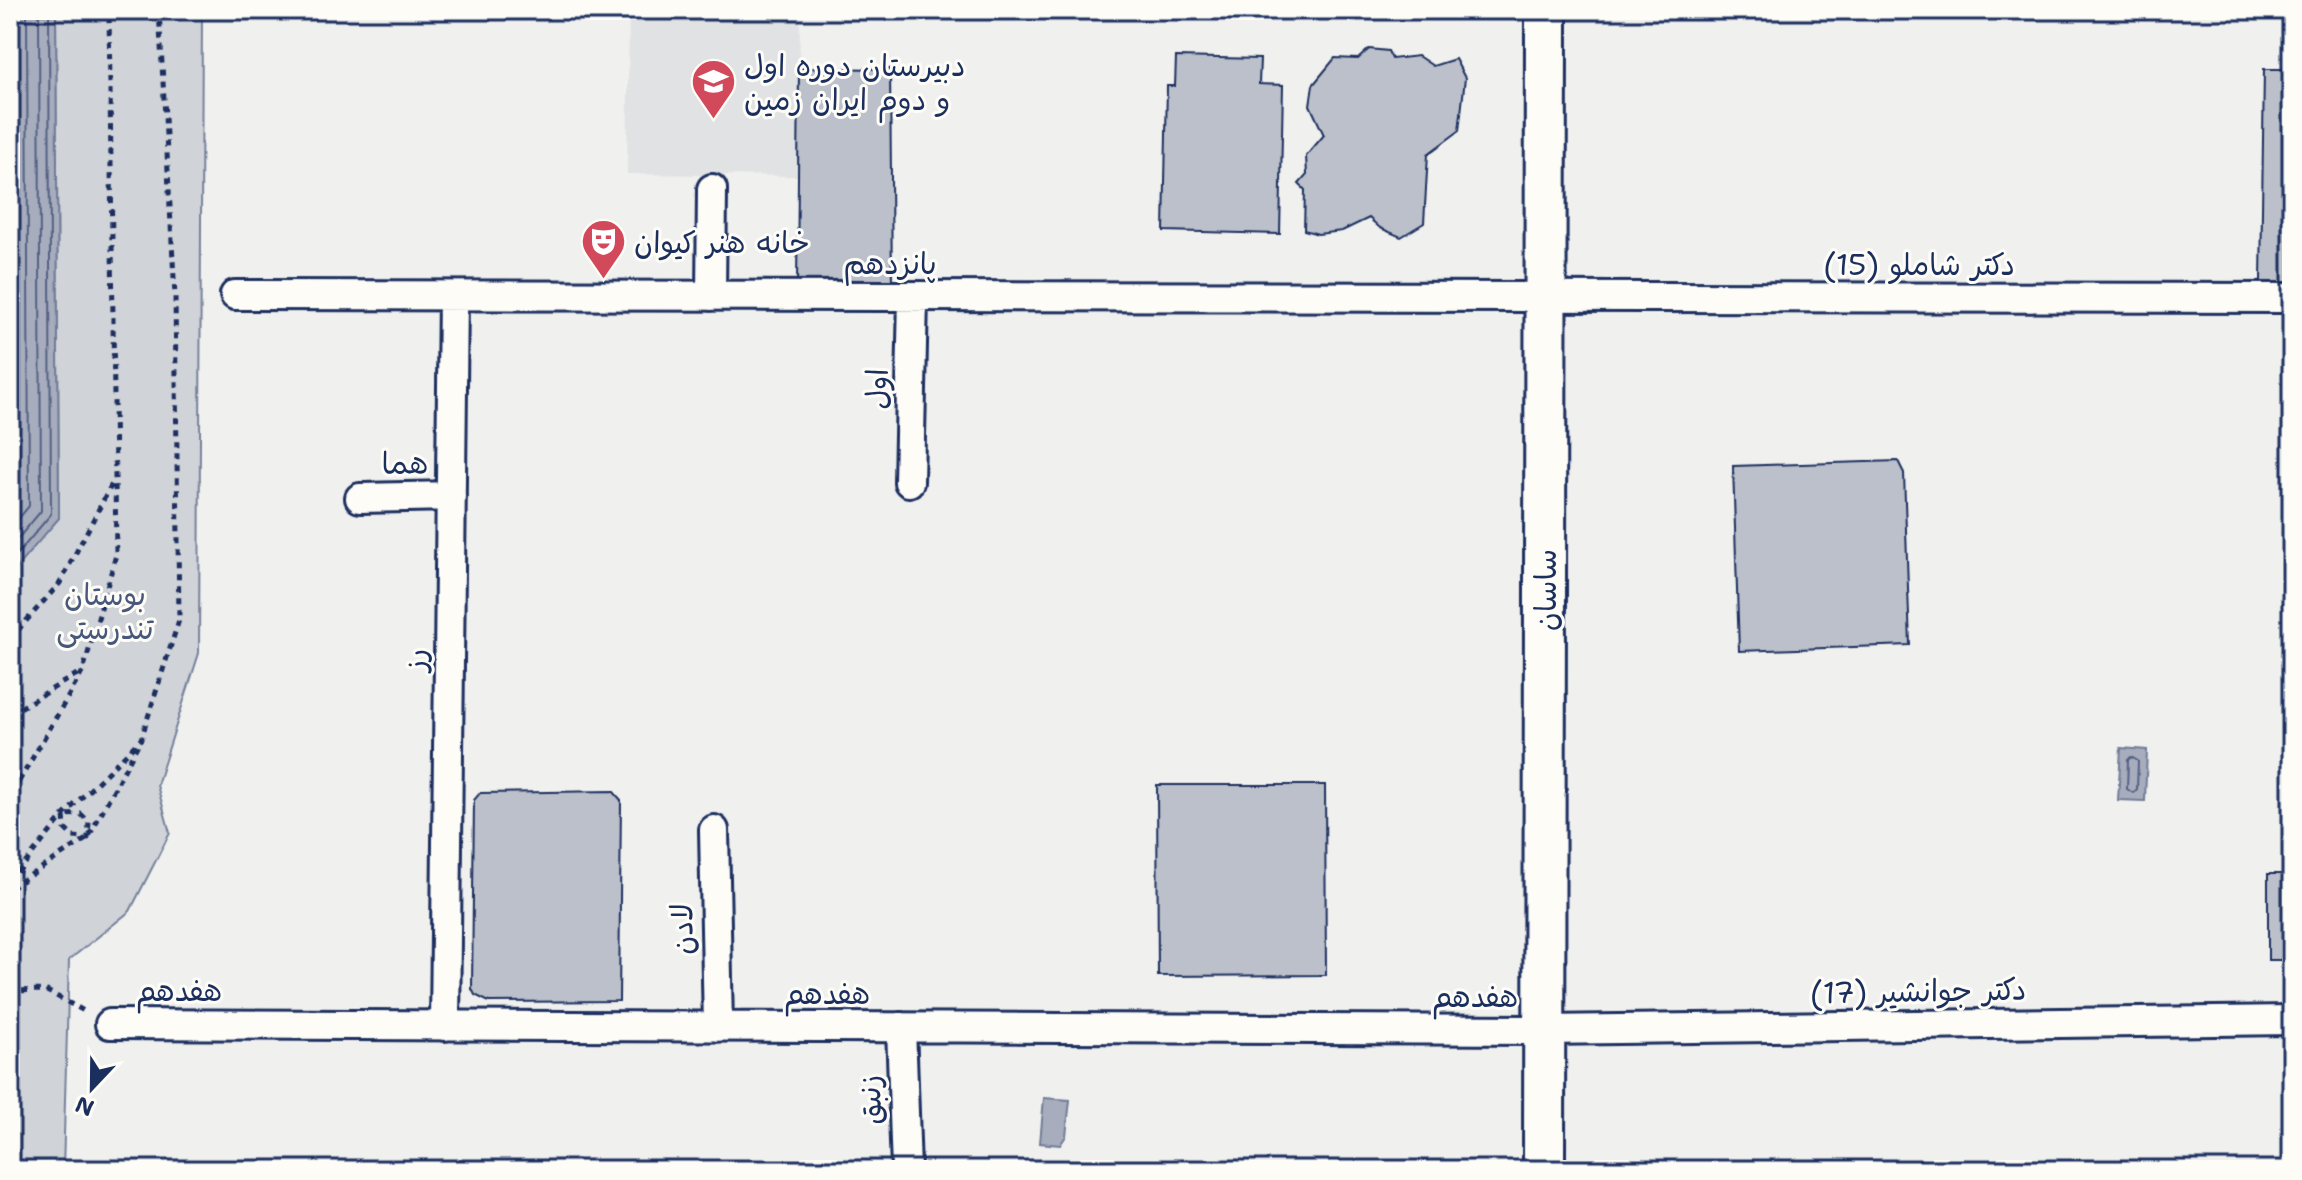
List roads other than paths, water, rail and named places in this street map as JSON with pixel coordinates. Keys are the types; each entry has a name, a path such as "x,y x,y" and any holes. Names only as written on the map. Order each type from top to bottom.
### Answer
{"street":[{"name":"ساسان","path":"1544,1170 1546,10"},
{"path":"711,296 712,189"},
{"name":"پانزدهم","path":"235,295 1545,299"},
{"name":"رز","path":"445,1026 453,296"},
{"name":"اول","path":"909,482 913,297"},
{"name":"دکتر شاملو (15)","path":"1545,299 2292,298"},
{"name":"هما","path":"360,498 451,496"},
{"name":"لادن","path":"714,830 718,1027"},
{"name":"دکتر جوانشیر (17)","path":"1544,1030 2292,1020"},
{"name":"هفدهم","path":"110,1024 1544,1030"},
{"name":"زنبق","path":"901,1027 906,1170"}],"water":[{"path":"10,10 56,10 59,518 10,575"},
{"path":"2121,748 2147,750 2145,801 2118,800"},
{"path":"1044,1098 1070,1100 1066,1136 1060,1145 1040,1143"}],"place":[{"name":"دبیرستان دوره اول و دوم ایران زمین","path":"713,121"},
{"name":"خانه هنر کیوان","path":"603,281"}],"park label":[{"name":"بوستان تندرستی","path":"105,611"}]}
